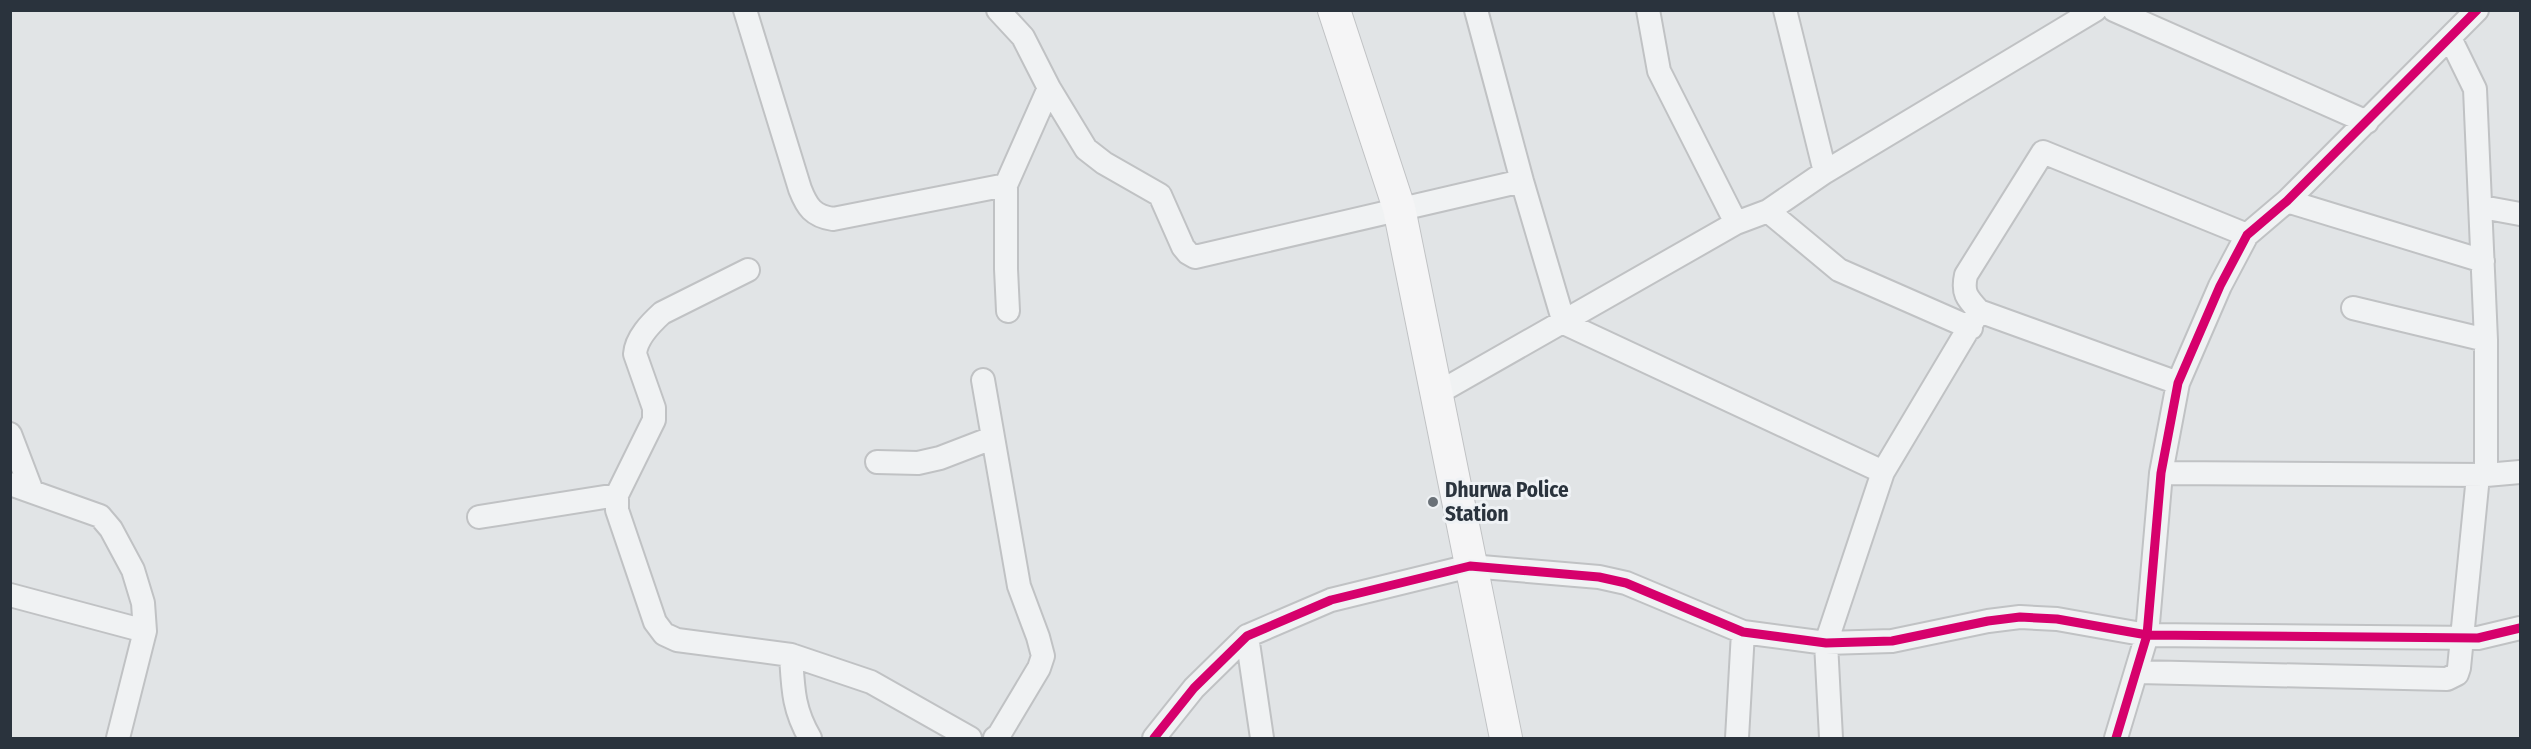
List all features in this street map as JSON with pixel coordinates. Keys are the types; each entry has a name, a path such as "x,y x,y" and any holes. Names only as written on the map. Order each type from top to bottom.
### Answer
{"street":[{"path":"745,10 800,189 806,204 814,214 833,219 1006,185"},
{"path":"998,10 1023,37 1049,88 1086,149 1104,163 1160,195 1183,247 1195,257 1522,181"},
{"path":"1334,10 1399,208 1506,738"},
{"path":"1476,10 1522,181 1564,323 1883,472"},
{"path":"1648,10 1659,71 1736,223"},
{"path":"1785,10 1825,172"},
{"path":"1436,394 1736,223 1768,211 1825,172 2095,10"},
{"path":"2114,10 2156,19 2367,122"},
{"path":"2116,738 2138,672 2147,635 2161,473 2178,383 2220,286 2247,235 2287,201 2367,122 2450,38 2472,12"},
{"path":"2138,672 2447,679 2457,674 2464,637 2482,476 2486,340 2482,207 2475,89 2450,38"},
{"path":"1008,311 1006,185 1049,88"},
{"path":"1975,319 1963,288 1966,275 2043,152 2247,235"},
{"path":"2287,201 2483,261"},
{"path":"2482,207 2520,214"},
{"path":"1768,211 1839,270 1975,319 2178,383"},
{"path":"748,270 662,313 639,340 635,354 654,408 654,420 617,495 617,510 655,622 664,634 677,640 791,655 871,682 970,738"},
{"path":"2353,309 2486,340"},
{"path":"1831,738 1826,643 1883,472 1975,319"},
{"path":"983,380 1019,586 1038,637 1042,656 1039,669 995,738"},
{"path":"10,434 21,487 100,516 111,529 134,570 143,603 145,632 118,738"},
{"path":"878,462 918,463 940,458 992,438"},
{"path":"2161,473 2482,476 2520,472"},
{"path":"479,517 617,495"},
{"path":"1154,738 1194,688 1247,636 1331,600 1470,566 1599,577 1652,592 1743,632 1826,643 1892,641 1988,621 2020,617 2057,619 2147,635 2478,638 2520,628"},
{"path":"10,595 145,632"},
{"path":"1737,738 1743,632"},
{"path":"1247,636 1262,738"},
{"path":"791,655 794,703 810,738"}],"cycle path":[{"path":"2116,738 2147,635 2161,473 2178,383 2220,286 2247,235 2287,201 2477,10"},
{"path":"1154,738 1194,688 1247,636 1331,600 1470,566 1599,577 1626,583 1743,632 1826,643 1892,641 1988,621 2020,617 2057,619 2147,635 2478,638 2520,628"}],"place":[{"name":"Dhurwa Police Station","path":"1433,502"}]}
